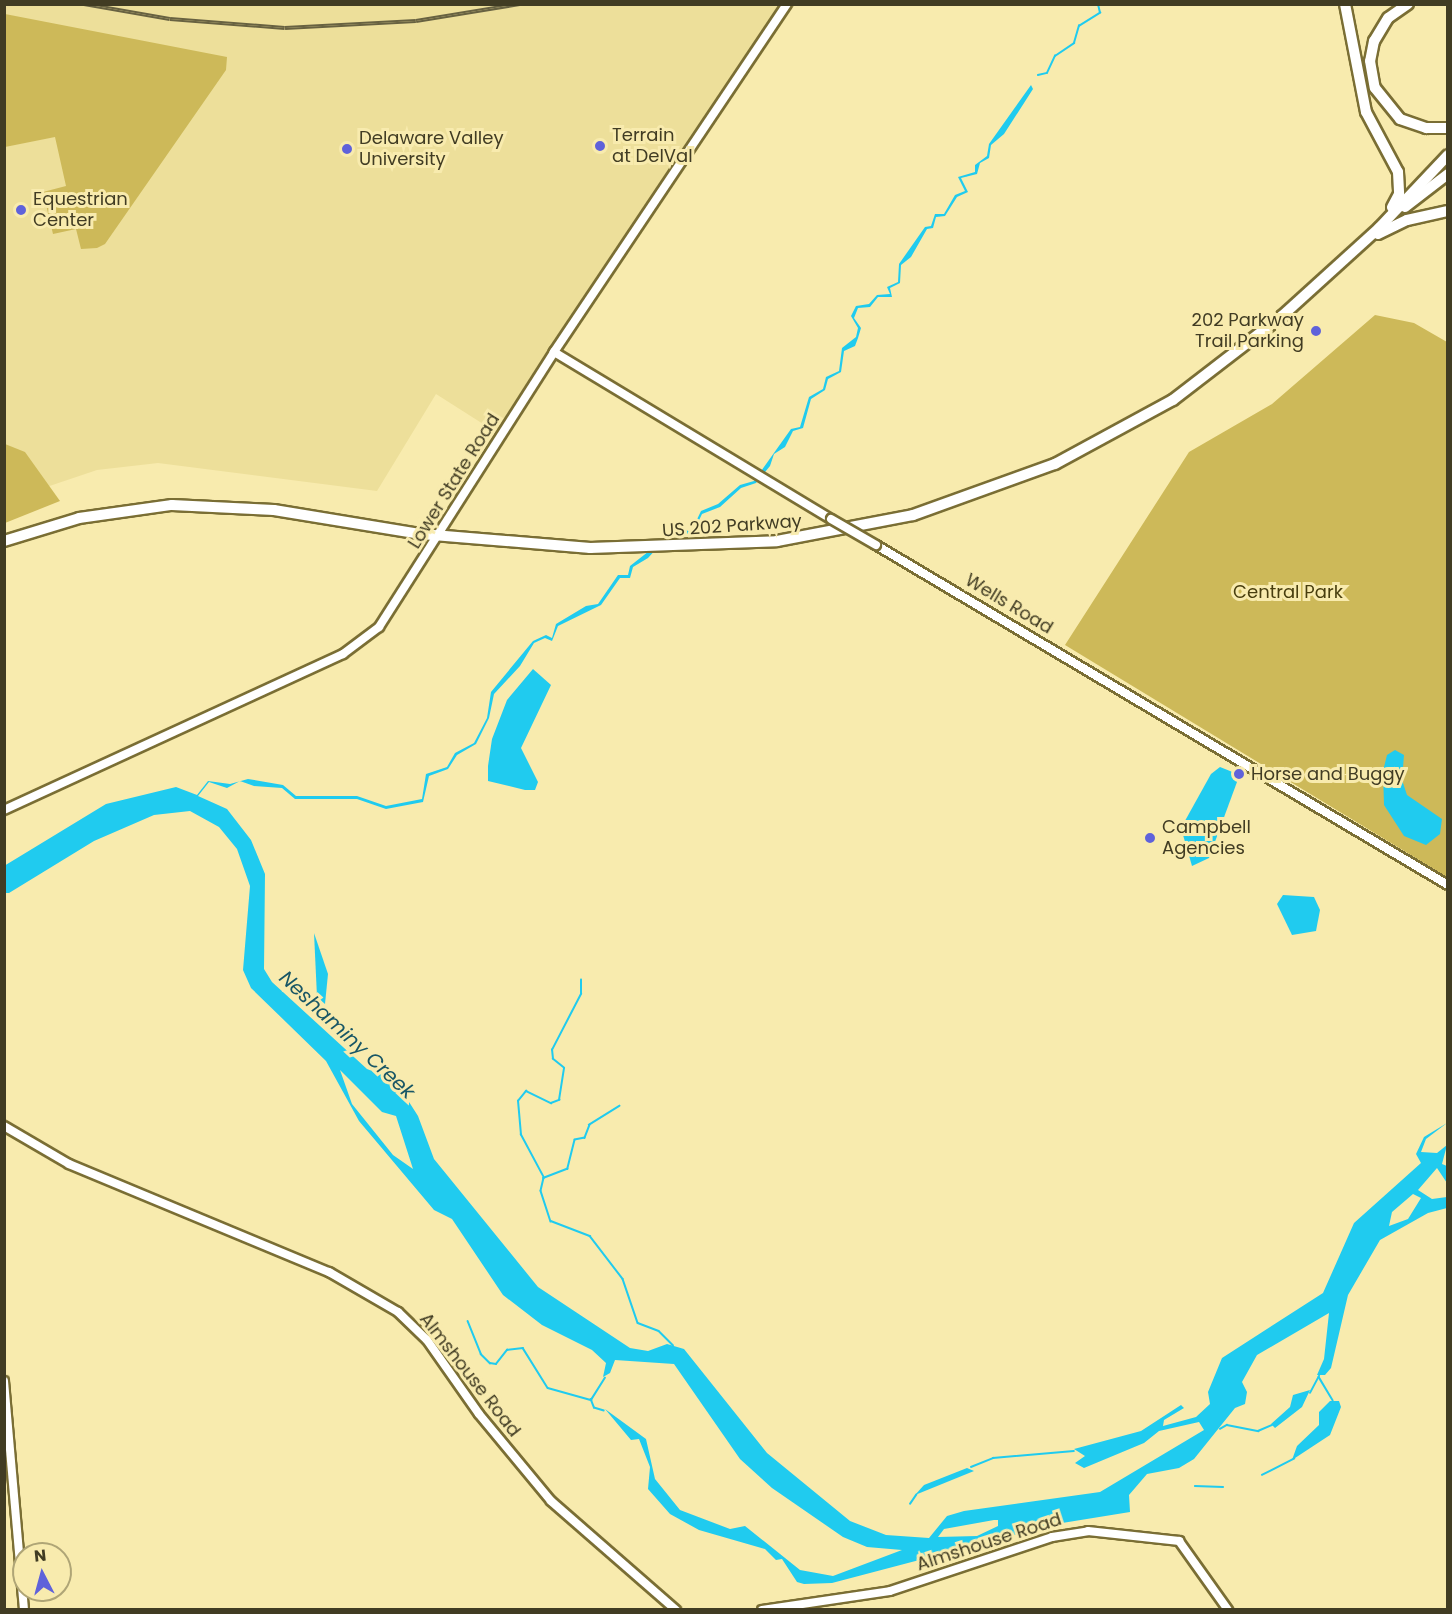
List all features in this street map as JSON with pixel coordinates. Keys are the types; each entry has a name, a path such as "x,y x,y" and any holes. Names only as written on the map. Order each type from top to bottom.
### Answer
{"highway":[{"path":"1345,4 1366,112 1400,178 1396,201 1379,228"},
{"path":"1408,4 1378,33 1371,52 1372,79 1381,100 1400,119 1426,128 1448,128"},
{"name":"US 202 Parkway","path":"4,541 79,518 172,505 274,510 439,536 636,548 697,547 861,528 945,506 1028,476 1173,400 1238,353 1318,283 1379,228 1448,155"},
{"name":"US 202 Parkway","path":"1379,228 1448,174"},
{"path":"1364,242 1407,220 1448,210"}],"street":[{"name":"Lower State Road","path":"4,810 351,650 385,620 554,352 787,4"},
{"name":"Wells Road","path":"554,352 1448,885"},
{"name":"Almshouse Road","path":"4,1126 69,1164 329,1272 398,1312 427,1340 479,1414 551,1501 676,1610"},
{"path":"4,1380 24,1610"},
{"name":"Almshouse Road","path":"762,1610 890,1591 1052,1537 1088,1531 1179,1541 1228,1610"}],"shaded area":[{"name":"Delaware Valley University","path":"5,5 787,5 502,436 436,394 377,491 158,463 97,470 5,501"}],"green space":[{"path":"5,14 227,57 226,70 105,244 97,248 81,249 76,229 53,234 43,192 66,186 55,137 5,147"},
{"name":"Central Park","path":"1375,315 1414,323 1447,342 1447,877 1065,645 1189,452 1272,404"},
{"path":"5,444 25,452 60,501 5,523"}],"water":[{"path":"1031,85 1033,89 1004,134 991,145 989,158 980,163 977,174 961,178 968,192 957,197 945,216 936,217 933,228 927,229 911,257 901,265 900,283 890,288 892,297 878,297 870,307 858,308 854,318 861,328 855,346 844,351 841,372 828,379 825,390 811,399 803,428 793,431 785,447 774,454 770,466 756,483 741,488 720,507 702,514 692,535 683,532 674,545 659,546 648,558 633,567 630,578 620,578 601,605 558,626 552,641 545,638 534,643 520,666 494,694 489,718 476,744 457,755 448,769 429,776 423,802 386,809 357,799 295,799 282,788 254,786 240,781 248,779 283,785 296,796 357,796 386,806 422,799 426,774 447,767 455,753 474,743 487,718 491,692 533,641 546,635 552,638 556,624 586,606 598,604 618,575 628,575 630,566 658,544 673,542 683,529 691,532 701,511 718,504 740,485 754,481 791,429 800,427 809,397 823,389 826,377 839,371 842,348 856,337 858,328 851,316 856,306 869,304 877,295 890,294 887,287 898,282 899,264 925,227 931,226 935,214 944,214 955,195 965,191 958,177 975,172 975,165 987,156 989,144"},
{"path":"533,669 551,685 521,748 538,782 535,790 525,790 488,781 488,766 492,739 507,700"},
{"path":"1395,750 1404,755 1402,780 1407,795 1442,819 1440,834 1426,845 1404,836 1384,805 1383,771 1387,755"},
{"path":"1220,767 1235,773 1237,782 1209,858 1192,866 1181,828 1211,774"},
{"path":"208,781 230,784 239,781 227,788 209,782 198,796 227,809 251,840 265,874 264,969 272,982 367,1069 395,1080 418,1116 434,1159 538,1287 630,1348 648,1351 667,1344 684,1349 767,1453 850,1521 886,1535 929,1538 947,1516 964,1511 1100,1492 1204,1430 1199,1422 1159,1431 1144,1443 1084,1468 1075,1463 1085,1456 1074,1449 1141,1431 1181,1405 1184,1408 1164,1420 1163,1426 1196,1417 1210,1404 1208,1392 1222,1358 1323,1293 1354,1223 1421,1163 1416,1154 1424,1137 1447,1123 1426,1139 1421,1152 1437,1153 1447,1145 1442,1164 1447,1166 1447,1183 1437,1168 1418,1190 1432,1199 1447,1197 1447,1208 1428,1213 1380,1240 1348,1295 1331,1368 1325,1375 1317,1375 1324,1359 1329,1313 1257,1355 1242,1382 1247,1392 1245,1404 1235,1408 1194,1459 1179,1468 1147,1474 1129,1495 1130,1512 1056,1524 832,1583 797,1582 782,1559 776,1560 765,1549 699,1530 670,1514 648,1489 650,1467 639,1439 631,1440 605,1409 646,1439 655,1479 680,1510 730,1529 745,1526 800,1570 833,1576 902,1550 867,1547 843,1537 772,1488 740,1459 674,1364 615,1360 610,1373 603,1377 606,1363 592,1350 542,1325 503,1295 452,1219 434,1210 359,1121 326,1061 251,988 243,970 250,886 237,849 219,827 190,811 154,815 94,841 9,893 5,893 4,866 106,804 176,787 197,795","holes":["340,1070 382,1112 396,1116 413,1169 393,1155 352,1104","1413,1194 1421,1198 1408,1219 1389,1226 1392,1212","994,1520 998,1520 998,1526 977,1536 938,1537 944,1529"]},
{"path":"1283,895 1314,897 1320,910 1316,931 1292,935 1277,904"},
{"path":"314,933 328,974 325,1004 317,997"},
{"path":"1310,1390 1302,1407 1275,1428 1271,1424 1290,1407 1293,1395"},
{"path":"1330,1401 1339,1401 1341,1407 1330,1435 1292,1460 1297,1446 1319,1425 1319,1412"},
{"path":"967,1468 974,1471 915,1495 924,1485"}],"waterway":[{"path":"1038,75 1047,73 1055,56 1074,43 1079,26 1100,13 1098,4"},
{"path":"544,1178 521,1135 518,1101 526,1091 551,1103 559,1100 564,1068 553,1059 552,1050 581,994 581,980"},
{"path":"620,1106 590,1125 585,1138 575,1140 568,1169 544,1178 541,1191 551,1221 590,1236 623,1279 638,1323 659,1331 673,1345"},
{"path":"468,1321 481,1354 490,1363 496,1364 507,1350 523,1348 548,1388 591,1400"},
{"path":"1310,1393 1319,1376"},
{"path":"1319,1377 1333,1400"},
{"path":"604,1411 594,1408 591,1400 605,1378"},
{"path":"1220,1429 1227,1425 1258,1431 1272,1425"},
{"path":"971,1467 993,1458 1074,1451"},
{"path":"1262,1475 1294,1459"},
{"path":"1195,1486 1223,1487"},
{"path":"910,1504 916,1495"}],"railway":[{"path":"84,4 170,19 285,28 416,21 520,4"}],"place":[{"name":"Terrain at DelVal","path":"600,146"},
{"name":"Delaware Valley University","path":"347,149"},
{"name":"Equestrian Center","path":"21,210"},
{"name":"202 Parkway Trail Parking","path":"1316,331"},
{"name":"Horse and Buggy","path":"1239,774"},
{"name":"Campbell Agencies","path":"1150,838"}],"water label":[{"name":"Neshaminy Creek","path":"347,1035"}]}
